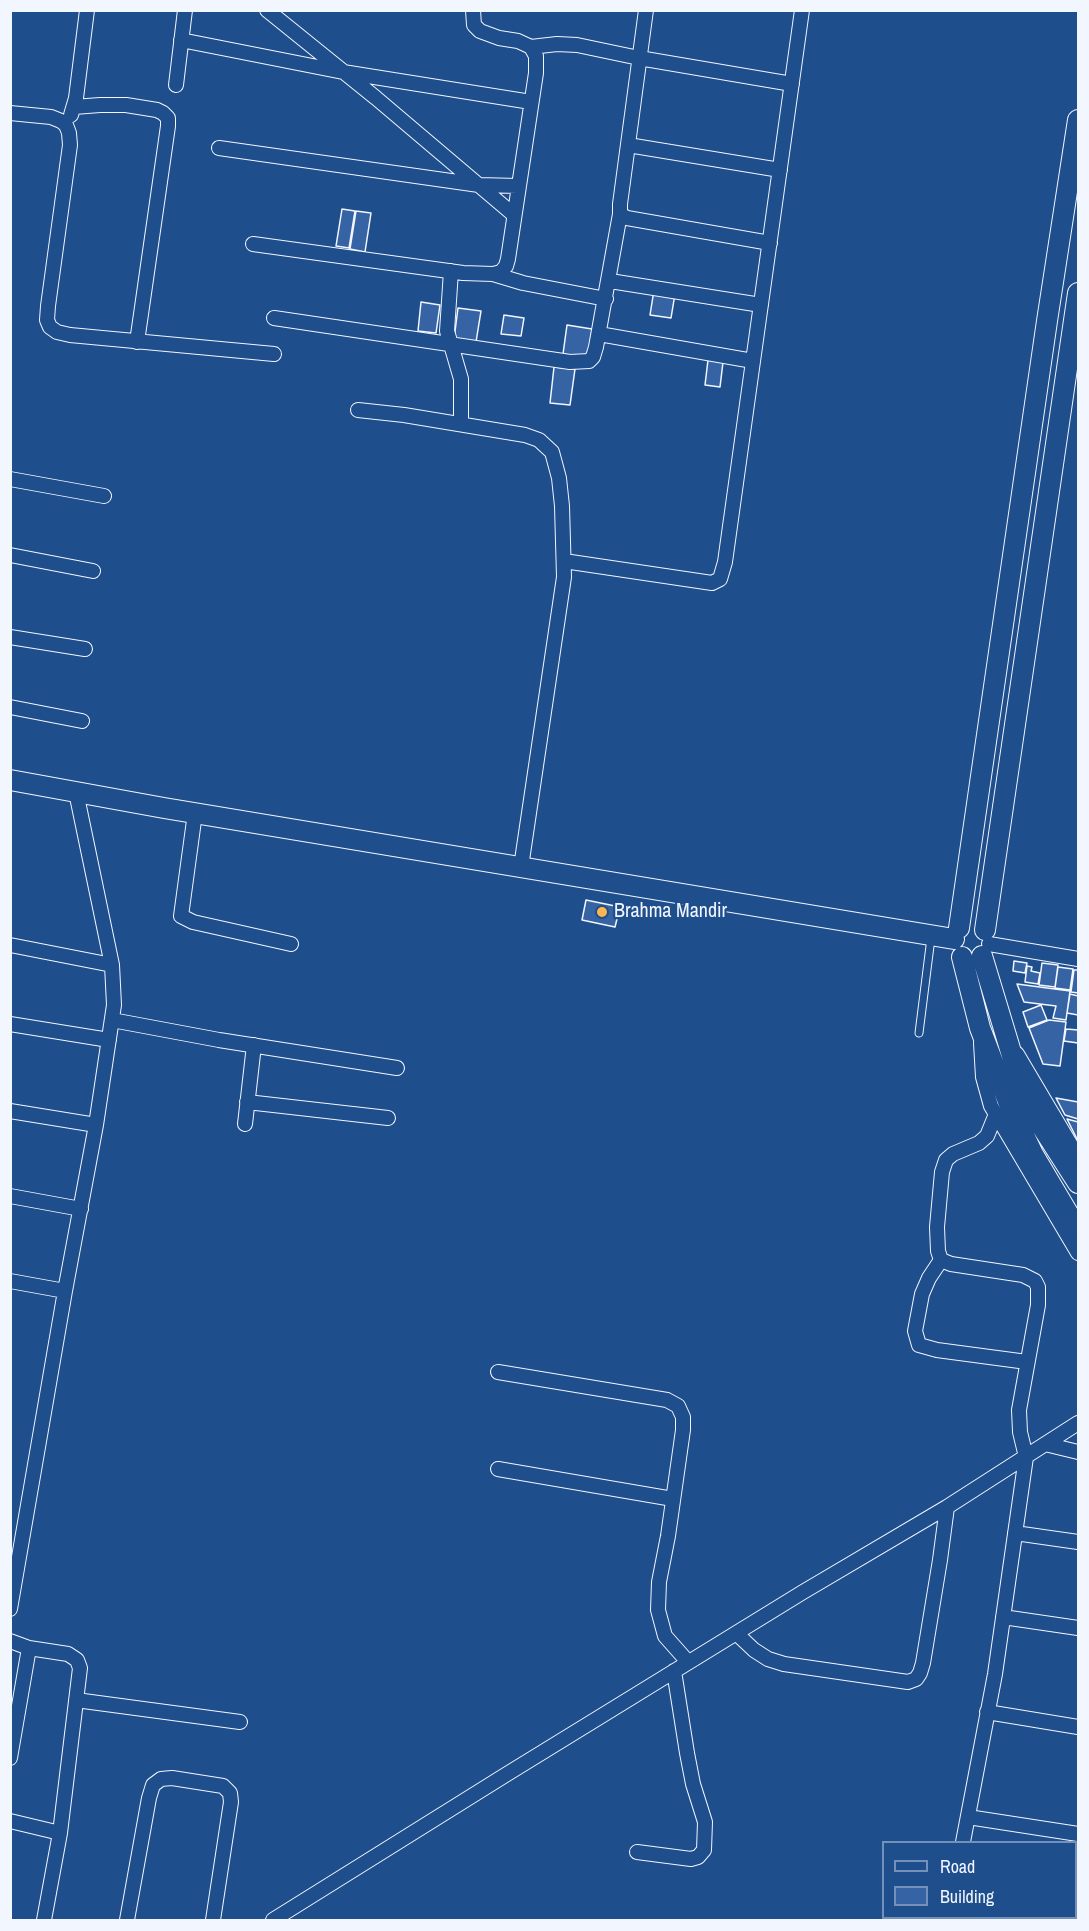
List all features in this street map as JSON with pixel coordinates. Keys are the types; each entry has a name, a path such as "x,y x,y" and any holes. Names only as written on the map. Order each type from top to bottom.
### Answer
{"main road":[{"path":"979,947 956,951 956,934 1078,120"},
{"path":"1078,293 1076,325 979,947 1017,1072 1037,1119 1078,1183"},
{"path":"10,780 195,813 931,935 956,934 972,924 980,926 980,1028 1009,1104 1033,1154 1078,1230"}],"street":[{"path":"66,125 74,107 87,10"},
{"path":"176,85 184,10"},
{"path":"267,10 514,215"},
{"path":"473,10 474,25 480,31 499,38 518,41 531,47 577,45 792,84"},
{"path":"274,318 570,362 589,361 593,357 599,334 610,280 646,10"},
{"path":"564,561 712,583 720,579 725,562 802,10"},
{"path":"181,40 343,72 531,102"},
{"path":"493,274 501,272 506,266 536,64 536,56 531,47"},
{"path":"74,107 126,105 157,110 168,118 137,342"},
{"path":"10,113 51,117 62,121 69,133 70,145 47,320 50,327 70,336 274,354"},
{"path":"628,145 780,170"},
{"path":"219,148 479,185 518,186"},
{"path":"620,214 627,218 770,243"},
{"path":"253,244 451,272 493,274 524,283 606,299"},
{"path":"451,272 447,331 461,379 461,424"},
{"path":"610,280 761,305"},
{"path":"1047,321 1076,325"},
{"path":"599,334 753,361"},
{"path":"358,410 404,415 525,435 539,440 552,452 559,478 562,506 564,577 521,867"},
{"path":"10,479 104,496"},
{"path":"10,555 93,571"},
{"path":"10,637 85,649"},
{"path":"10,707 82,721"},
{"path":"10,1609 96,1125 114,1005 112,965 75,792"},
{"path":"195,813 181,916 186,920 291,945"},
{"path":"10,945 112,965"},
{"path":"979,947 1078,959"},
{"path":"112,1020 397,1068"},
{"path":"10,1024 109,1040"},
{"path":"980,1028 982,1077 991,1106 1078,1253"},
{"path":"1006,1034 1078,1157"},
{"path":"245,1124 254,1045"},
{"path":"247,1102 388,1119"},
{"path":"10,1111 96,1125"},
{"path":"963,1841 1003,1617 1026,1456 1020,1432 1019,1410 1039,1294 1035,1281 1023,1275 951,1264 941,1260 938,1251 937,1227 942,1172 946,1160 953,1154 979,1143 987,1136 996,1114"},
{"path":"10,1196 81,1209"},
{"path":"941,1260 928,1278 922,1294 915,1331 919,1345 937,1350 1027,1362"},
{"path":"10,1281 65,1291"},
{"path":"498,1372 667,1400 678,1406 683,1417 683,1430 659,1582 658,1610 665,1636 688,1662"},
{"path":"273,1920 688,1662 947,1506 1078,1423"},
{"path":"1045,1444 1078,1452"},
{"path":"498,1469 673,1499"},
{"path":"736,1633 754,1650 768,1659 784,1664 908,1682 916,1679 923,1663 947,1506"},
{"path":"1015,1533 1078,1542"},
{"path":"1003,1617 1078,1628"},
{"path":"10,1641 29,1648 68,1654 77,1660 81,1668 60,1833 45,1920"},
{"path":"10,1758 29,1648"},
{"path":"637,1852 691,1859 698,1857 704,1851 705,1822 693,1784 674,1671"},
{"path":"76,1700 240,1722"},
{"path":"987,1712 1078,1727"},
{"path":"127,1920 153,1785 161,1779 172,1778 223,1786 230,1793 231,1802 213,1920"},
{"path":"968,1816 1078,1834"},
{"path":"10,1821 60,1833"}],"lane":[{"path":"919,1032 931,935"}],"building":[{"path":"342,209 355,211 349,248 336,246"},
{"path":"356,211 371,213 365,252 350,249"},
{"path":"654,290 675,294 671,318 650,315"},
{"path":"421,302 440,305 436,333 418,331"},
{"path":"458,308 481,311 476,342 454,339"},
{"path":"504,315 524,318 521,336 501,334"},
{"path":"567,325 592,329 588,358 563,354"},
{"path":"708,360 723,362 720,387 705,385"},
{"path":"554,367 575,369 570,405 550,403"},
{"path":"586,900 620,907 615,927 582,920"},
{"path":"1014,961 1027,963 1025,973 1013,971"},
{"path":"1042,963 1058,965 1055,987 1039,985"},
{"path":"1027,966 1032,967 1031,971 1040,973 1038,984 1025,982"},
{"path":"1058,967 1073,969 1070,990 1055,988"},
{"path":"1074,970 1078,970 1078,993 1071,992"},
{"path":"1017,984 1070,991 1066,1020 1053,1018 1056,1006 1024,1002"},
{"path":"1070,994 1078,996 1078,1015 1067,1013"},
{"path":"1041,1005 1047,1020 1028,1027 1023,1012"},
{"path":"1049,1020 1066,1022 1060,1066 1043,1064 1029,1028"},
{"path":"1066,1029 1078,1030 1078,1043 1064,1041"},
{"path":"1056,1098 1078,1102 1078,1119 1065,1115"},
{"path":"1067,1119 1078,1122 1078,1141"}],"place":[{"name":"Brahma Mandir","path":"602,912"}]}
